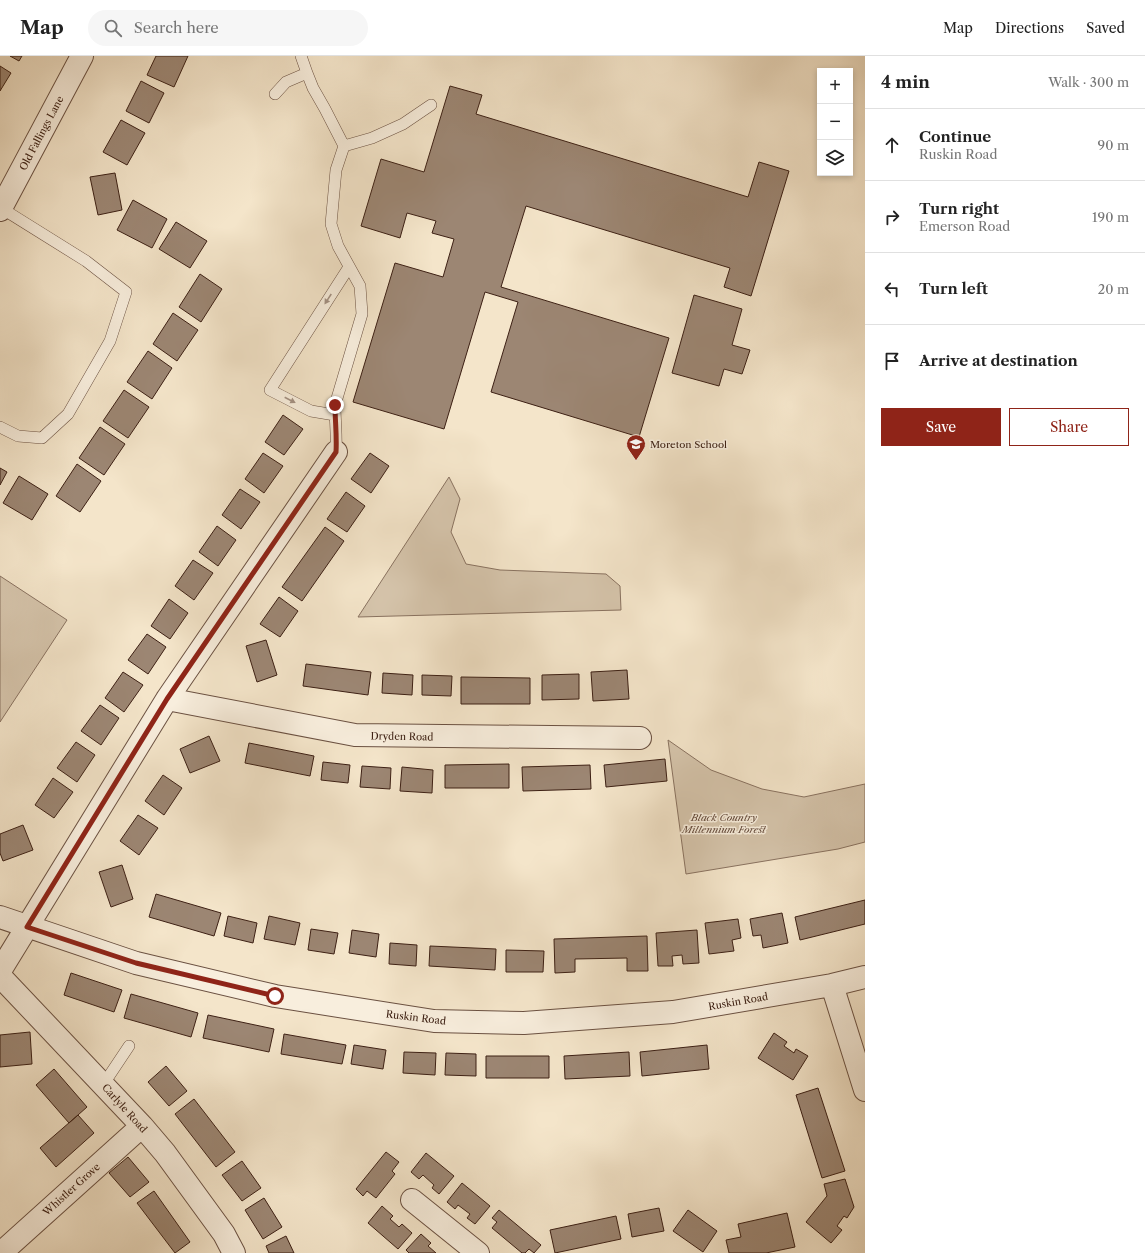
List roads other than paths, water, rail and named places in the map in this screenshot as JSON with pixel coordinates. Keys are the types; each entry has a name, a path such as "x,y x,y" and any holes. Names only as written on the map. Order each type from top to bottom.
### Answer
{"street":[{"name":"Old Fallings Lane","path":"1,209 82,56"},
{"path":"0,971 167,699 336,452"},
{"name":"Dryden Road","path":"167,699 356,735 640,738"},
{"name":"Ruskin Road","path":"0,917 136,963 275,996 434,1021 524,1023 673,1012 832,985 865,977"},
{"name":"Carlyle Road","path":"0,976 102,1083 165,1153 224,1234 234,1253"},
{"path":"832,985 865,1090"},
{"name":"Whistler Grove","path":"1,1253 142,1126"},
{"path":"412,1200 478,1253"}],"lane":[{"path":"301,56 313,88 344,146 336,170 331,224 338,246 360,286 362,314 335,405 337,438 336,452"},
{"path":"274,94 286,82 307,73"},
{"path":"344,146 372,138 403,124 431,105"},
{"path":"0,427 18,436 42,438 68,414 110,341 126,292 86,261 1,209"},
{"path":"335,415 311,411 270,390 349,267"},
{"path":"102,1083 109,1076 129,1046"}],"place":[{"name":"Moreton School","path":"636,461"}],"park label":[{"name":"Black Country Millennium Forest","path":"724,822"}]}
